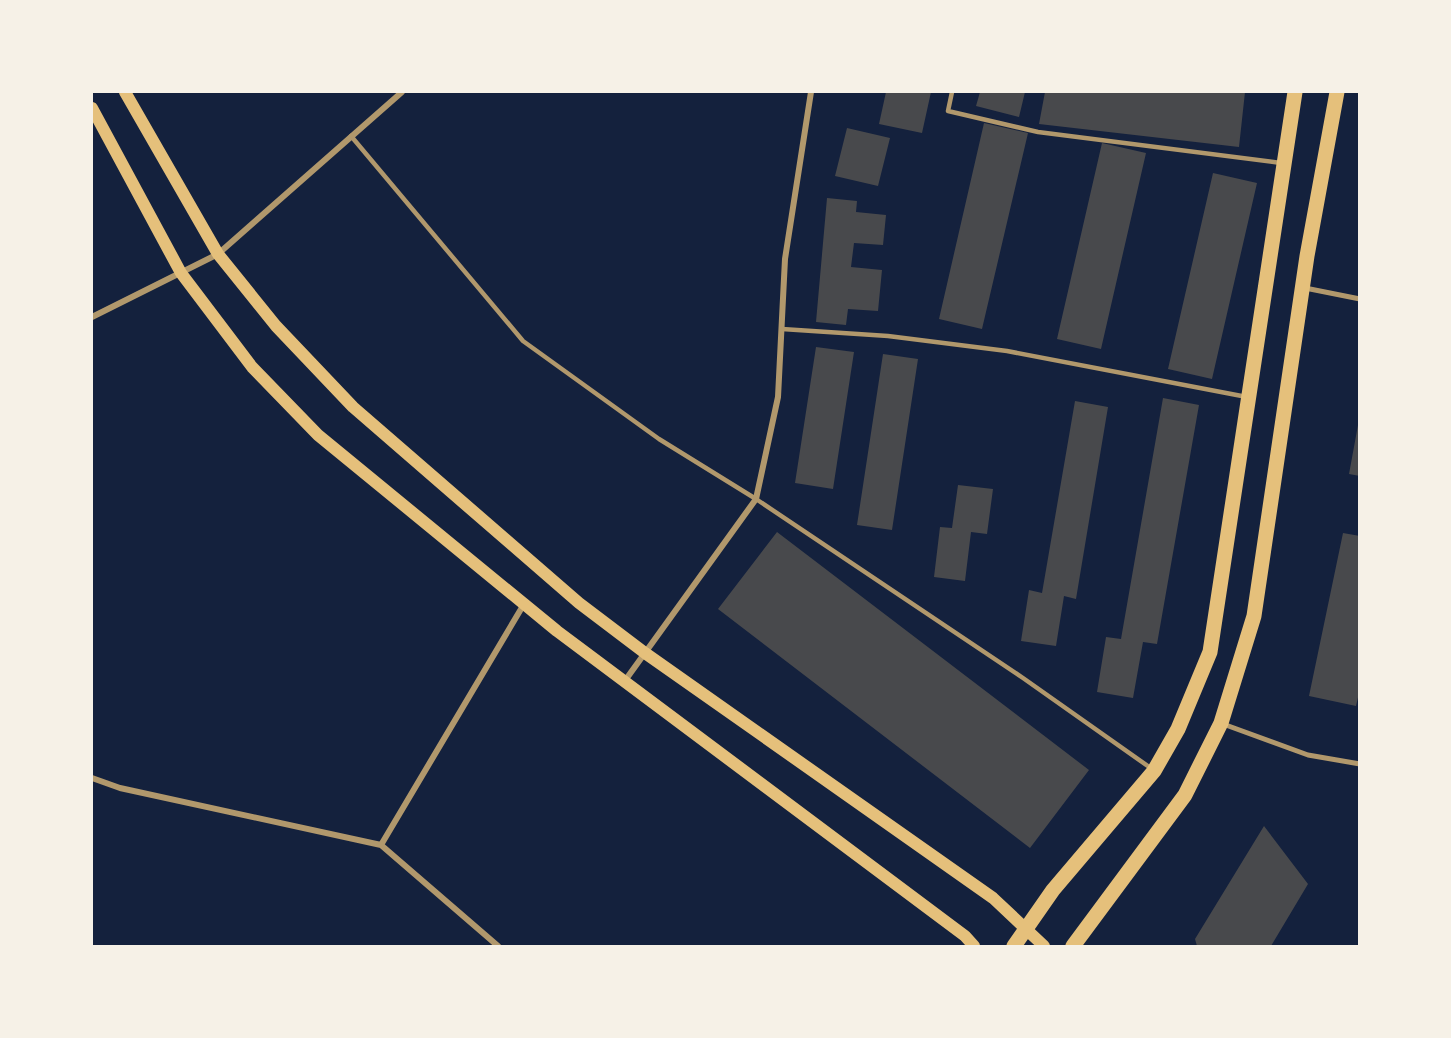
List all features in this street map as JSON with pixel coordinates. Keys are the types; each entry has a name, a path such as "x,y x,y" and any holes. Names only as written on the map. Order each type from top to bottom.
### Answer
{"main road":[{"path":"126,92 218,254 276,326 353,407 579,603 645,653 993,898 1044,946"},
{"path":"1014,946 1053,890 1154,771 1178,729 1210,652 1295,92"},
{"path":"1073,946 1185,795 1221,723 1254,616 1303,288 1337,92"},
{"path":"92,108 181,273 252,367 318,435 524,604 624,682 965,936 974,946"}],"street":[{"path":"92,317 218,254 402,92"},
{"path":"624,682 756,499 778,397 785,259 811,92"},
{"path":"1303,288 1359,299"},
{"path":"381,845 524,604"},
{"path":"1221,723 1308,755 1359,764"},
{"path":"92,778 120,788 381,845 498,946"}],"lane":[{"path":"952,92 948,111 1038,132 1285,164"},
{"path":"351,136 523,340 659,440 756,499 1023,678 1154,771"},
{"path":"782,329 888,336 1007,351 1249,397"}],"building":[{"path":"886,92 931,92 922,133 879,124"},
{"path":"980,92 1025,92 1019,117 976,106"},
{"path":"1045,92 1245,92 1239,147 1039,124"},
{"path":"984,123 1028,133 982,329 939,319"},
{"path":"847,128 890,138 878,186 835,176"},
{"path":"1102,143 1146,153 1101,349 1057,339"},
{"path":"1213,173 1257,183 1212,379 1168,369"},
{"path":"827,198 857,201 856,212 886,215 883,245 854,243 851,267 882,270 878,311 848,309 846,325 816,322"},
{"path":"816,347 854,352 833,489 795,483"},
{"path":"883,354 918,359 892,530 857,525"},
{"path":"1163,398 1199,405 1157,644 1143,642 1133,698 1097,692 1106,637 1121,639"},
{"path":"1075,401 1108,407 1076,599 1064,596 1056,646 1021,641 1029,590 1042,593"},
{"path":"1358,425 1360,425 1360,476 1349,474"},
{"path":"958,485 993,489 987,534 971,532 965,581 934,577 940,527 952,528"},
{"path":"777,532 1089,770 1030,848 718,609"},
{"path":"1343,533 1360,536 1360,689 1356,706 1309,696"},
{"path":"1264,826 1308,884 1271,946 1197,946 1195,939"}]}
